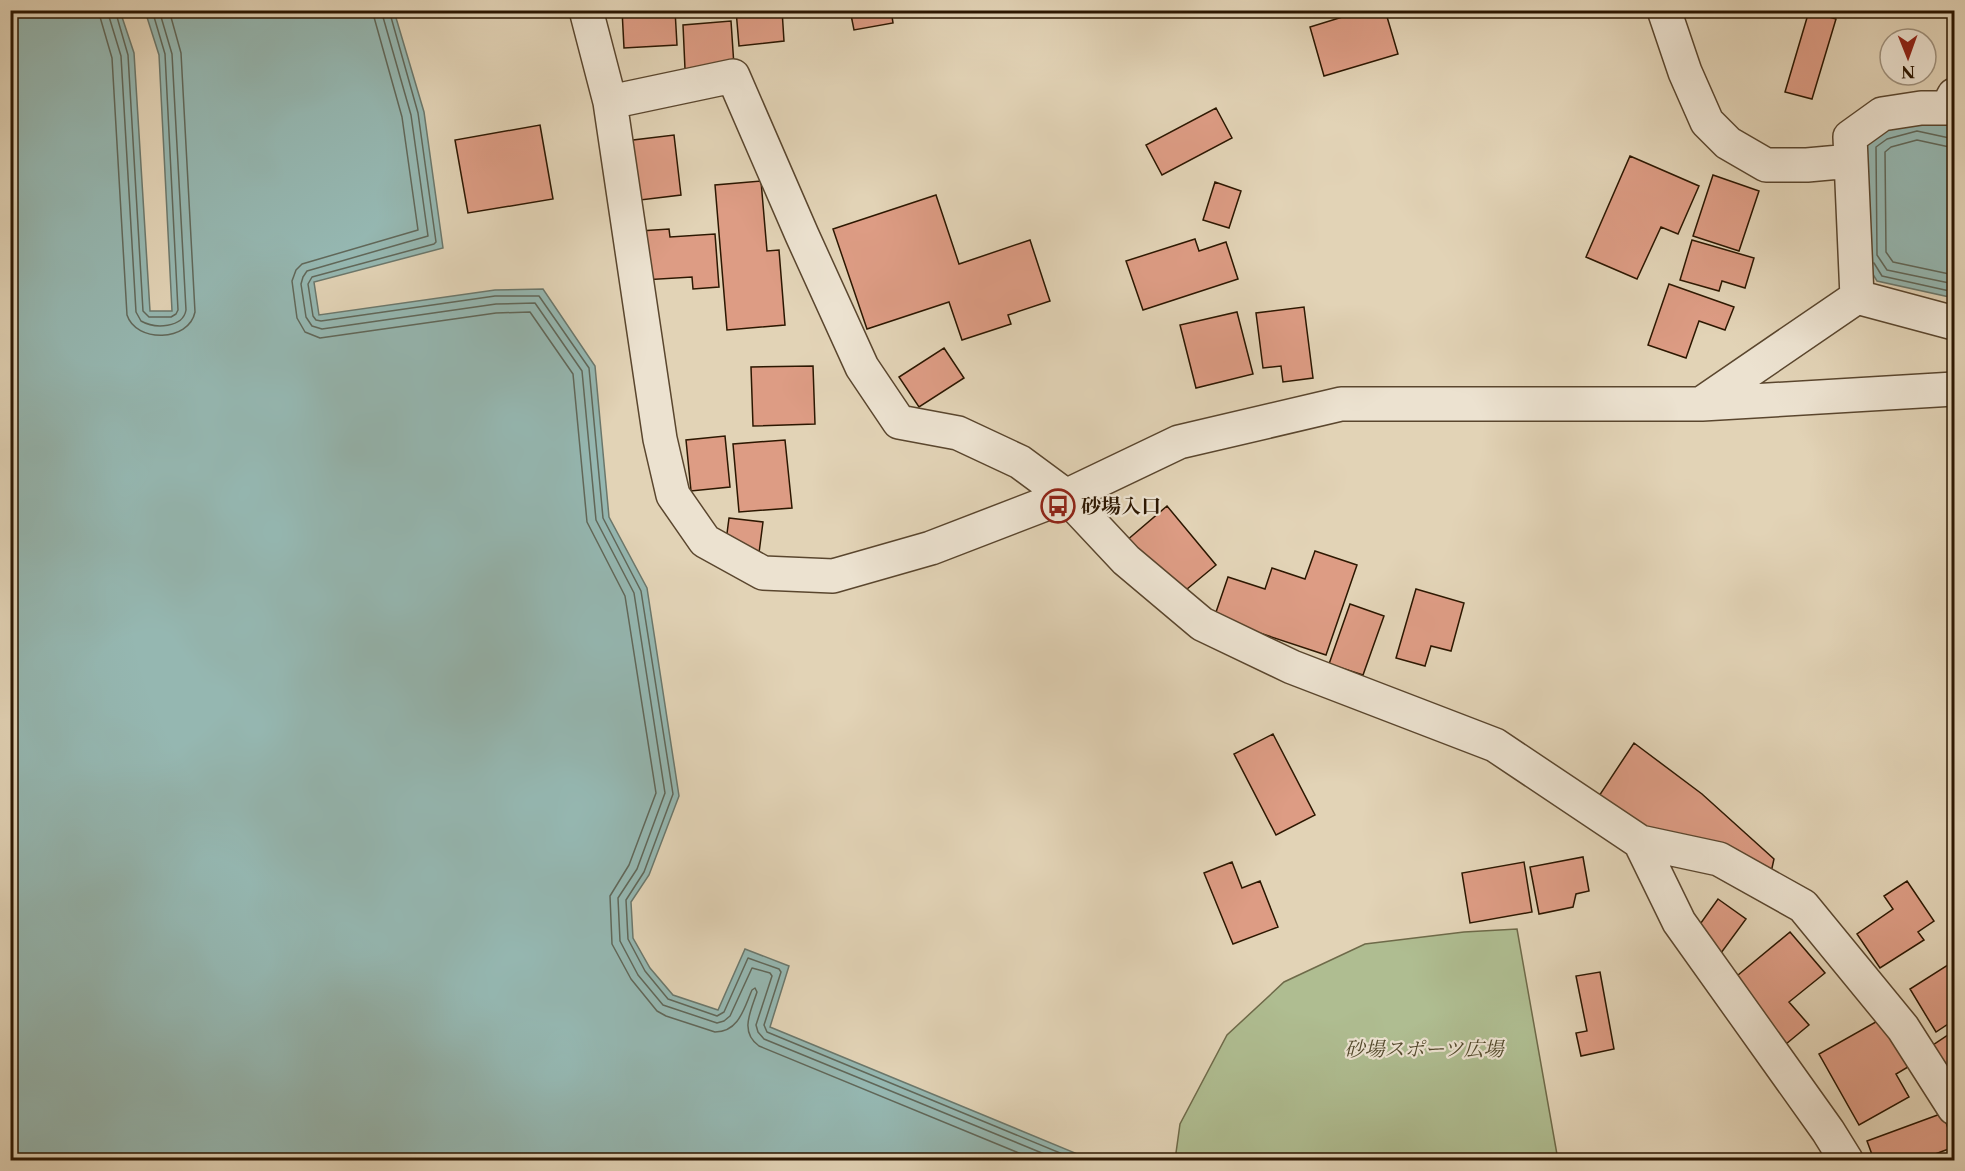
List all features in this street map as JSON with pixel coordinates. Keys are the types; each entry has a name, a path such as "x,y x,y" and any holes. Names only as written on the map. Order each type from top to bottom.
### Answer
{"street":[{"path":"586,10 610,102 660,439 673,495 705,542 764,573 833,576 931,548 1066,496 1179,442 1341,404 1702,404 1954,389"},
{"path":"1664,10 1685,72 1707,122 1728,143 1766,165 1807,165 1851,161"},
{"path":"610,102 733,76 862,367 899,422 958,433 1020,462 1066,496 1126,560 1202,624 1292,667 1495,745 1640,842 1719,860 1803,906 1902,1029 1954,1108"},
{"path":"1857,297 1850,138 1882,114 1921,108 1947,108 1954,95"},
{"path":"1702,404 1857,297 1954,323"},
{"path":"1640,842 1679,922 1828,1131 1846,1161"}],"green space":[{"name":"砂場スポーツ広場","path":"1517,929 1558,1160 1175,1160 1180,1124 1227,1035 1284,982 1365,944 1464,932"}],"water":[{"path":"10,11 120,11 134,53 150,311 172,311 159,55 145,11 394,11 424,112 443,248 314,282 319,315 495,290 543,289 595,366 609,517 647,588 679,796 649,875 631,902 633,938 650,968 673,995 718,1010 745,949 789,966 770,1027 1080,1155 1084,1160 11,1160"},
{"path":"1917,117 1952,125 1954,128 1954,298 1877,281 1863,258 1863,138"}],"building":[{"path":"622,10 675,10 677,45 624,48"},
{"path":"736,10 782,10 784,41 739,46"},
{"path":"850,10 891,10 893,23 854,30"},
{"path":"1365,10 1385,10 1398,54 1324,76 1310,27"},
{"path":"1809,11 1836,19 1812,99 1785,92"},
{"path":"731,21 734,66 685,69 683,25"},
{"path":"1216,108 1232,138 1162,175 1146,145"},
{"path":"540,125 553,199 468,213 455,140"},
{"path":"674,135 681,195 632,201 625,141"},
{"path":"1630,156 1699,186 1678,234 1661,227 1637,279 1586,257"},
{"path":"1713,175 1759,191 1739,251 1693,236"},
{"path":"761,181 767,251 779,250 785,325 727,330 715,185"},
{"path":"1215,182 1241,191 1229,228 1203,220"},
{"path":"936,195 959,264 1030,240 1050,301 1008,315 1011,324 962,340 949,302 867,329 833,229"},
{"path":"669,229 670,237 715,234 719,287 693,289 692,277 643,280 640,231"},
{"path":"1195,239 1199,251 1226,242 1238,279 1143,310 1126,261"},
{"path":"1692,240 1754,258 1745,288 1722,281 1719,291 1680,280"},
{"path":"1669,284 1734,307 1725,330 1699,321 1686,358 1648,345"},
{"path":"1304,307 1313,378 1283,382 1281,366 1263,368 1256,313"},
{"path":"1237,312 1253,374 1196,388 1180,325"},
{"path":"944,348 964,378 919,407 899,377"},
{"path":"813,366 815,424 753,426 751,367"},
{"path":"725,436 730,487 691,491 686,440"},
{"path":"785,440 792,508 739,512 733,444"},
{"path":"1167,506 1216,565 1175,599 1126,541"},
{"path":"729,518 763,522 759,553 725,549"},
{"path":"1315,551 1357,565 1326,655 1214,618 1228,577 1265,589 1272,568 1305,579"},
{"path":"1416,589 1464,603 1451,651 1431,646 1425,666 1396,658"},
{"path":"1350,604 1384,616 1363,675 1329,664"},
{"path":"1273,734 1315,815 1276,835 1234,754"},
{"path":"1634,743 1702,794 1774,859 1770,877 1649,833 1599,796"},
{"path":"1583,857 1589,891 1576,894 1573,907 1539,914 1530,867"},
{"path":"1232,862 1242,888 1260,881 1278,927 1233,944 1204,873"},
{"path":"1524,862 1532,912 1470,923 1462,873"},
{"path":"1907,881 1934,921 1918,932 1924,940 1880,968 1857,934 1893,909 1884,896"},
{"path":"1718,899 1746,919 1721,953 1693,934"},
{"path":"1790,932 1825,973 1789,1002 1809,1025 1786,1044 1732,980"},
{"path":"1954,961 1954,1020 1936,1032 1910,989"},
{"path":"1600,972 1614,1049 1581,1056 1576,1033 1587,1031 1576,976"},
{"path":"1881,1019 1908,1067 1896,1074 1909,1097 1859,1125 1819,1054"},
{"path":"1954,1031 1954,1083 1930,1047"},
{"path":"1943,1113 1954,1147 1919,1160 1874,1160 1867,1141"}],"place":[{"name":"砂場入口","path":"1058,506"}]}
